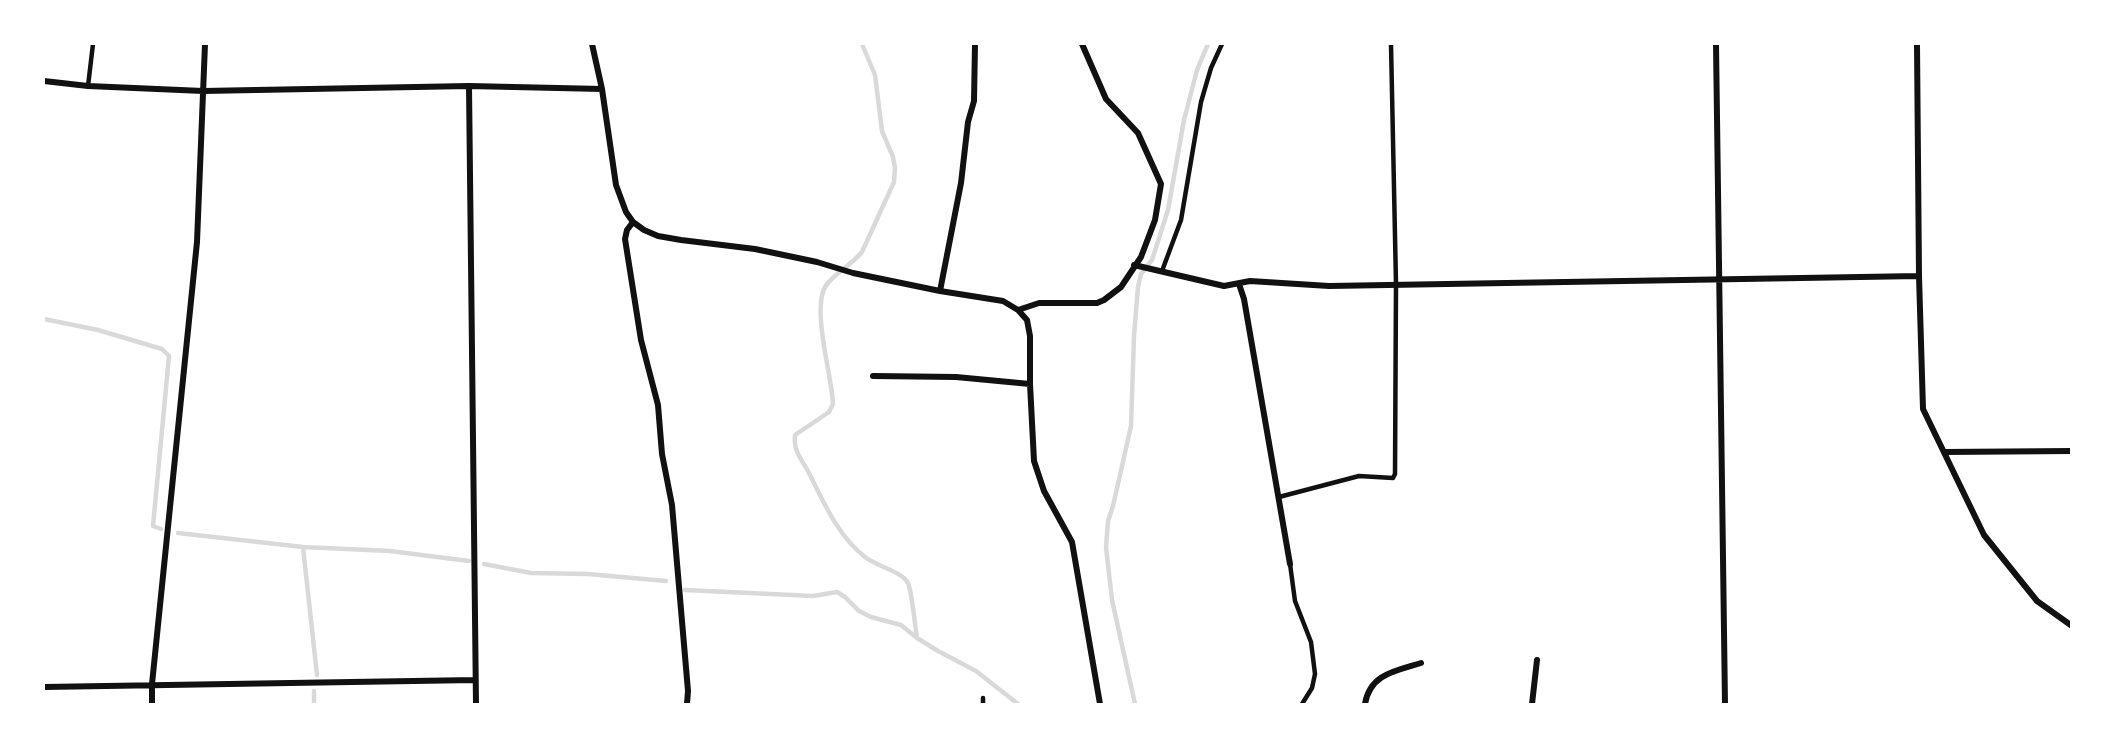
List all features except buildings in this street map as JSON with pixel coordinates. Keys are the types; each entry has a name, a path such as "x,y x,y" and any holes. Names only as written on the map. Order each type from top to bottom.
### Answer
{"street":[{"path":"152,705 152,684 197,242 205,44"},
{"path":"592,44 602,89 616,185 626,212 633,222 644,230 658,236 755,249 817,262 853,273 1003,301 1018,310 1027,320 1030,336 1034,461 1044,491 1072,542 1098,702"},
{"path":"940,291 961,183 968,122 974,101 975,44"},
{"path":"1018,310 1039,303 1097,303 1104,300 1121,287 1137,266 1155,220 1161,184 1138,133 1106,99 1082,44"},
{"path":"1716,44 1725,705"},
{"path":"1917,44 1919,276 1923,409 1984,535 2037,601 2072,626"},
{"path":"44,81 88,86 203,91 469,86 602,89"},
{"path":"469,86 476,705"},
{"path":"633,222 627,230 625,239 641,340 658,405 662,454 672,505 688,691 687,705"},
{"path":"1137,266 1224,286 1250,280 1329,286 1919,276"},
{"path":"1239,284 1244,299 1290,564"},
{"path":"873,376 956,377 1030,384"},
{"path":"1944,452 2072,451"},
{"path":"1532,705 1537,660"},
{"path":"1365,705 1367,692 1382,675 1421,663"},
{"path":"44,687 475,680"}],"lane":[{"path":"88,86 93,44"},
{"path":"1162,271 1181,220 1201,102 1211,68 1222,44"},
{"path":"1279,497 1359,476 1393,478 1395,474 1396,284 1391,44"},
{"path":"1290,564 1296,601 1311,642 1315,674 1312,688 1302,705"}],"waterway":[{"path":"862,44 875,75 882,131 895,168 894,182 862,252 827,284 822,294 821,324 833,404 829,412 795,435 795,446 826,507 839,529 855,549 865,557 895,572 908,583 917,638 976,671 1018,704"},
{"path":"1135,704 1112,600 1106,547 1108,521 1131,426 1138,287 1141,274 1152,260 1168,210 1184,120 1197,70 1208,44"},
{"path":"44,319 98,330 162,349 169,356 153,526 161,529"},
{"path":"178,533 303,547 390,551 469,561"},
{"path":"303,547 317,675"},
{"path":"484,564 531,573 588,574 666,581"},
{"path":"685,590 813,596 837,592 859,611 871,617 901,625 917,638"},
{"path":"314,691 314,704"}]}
